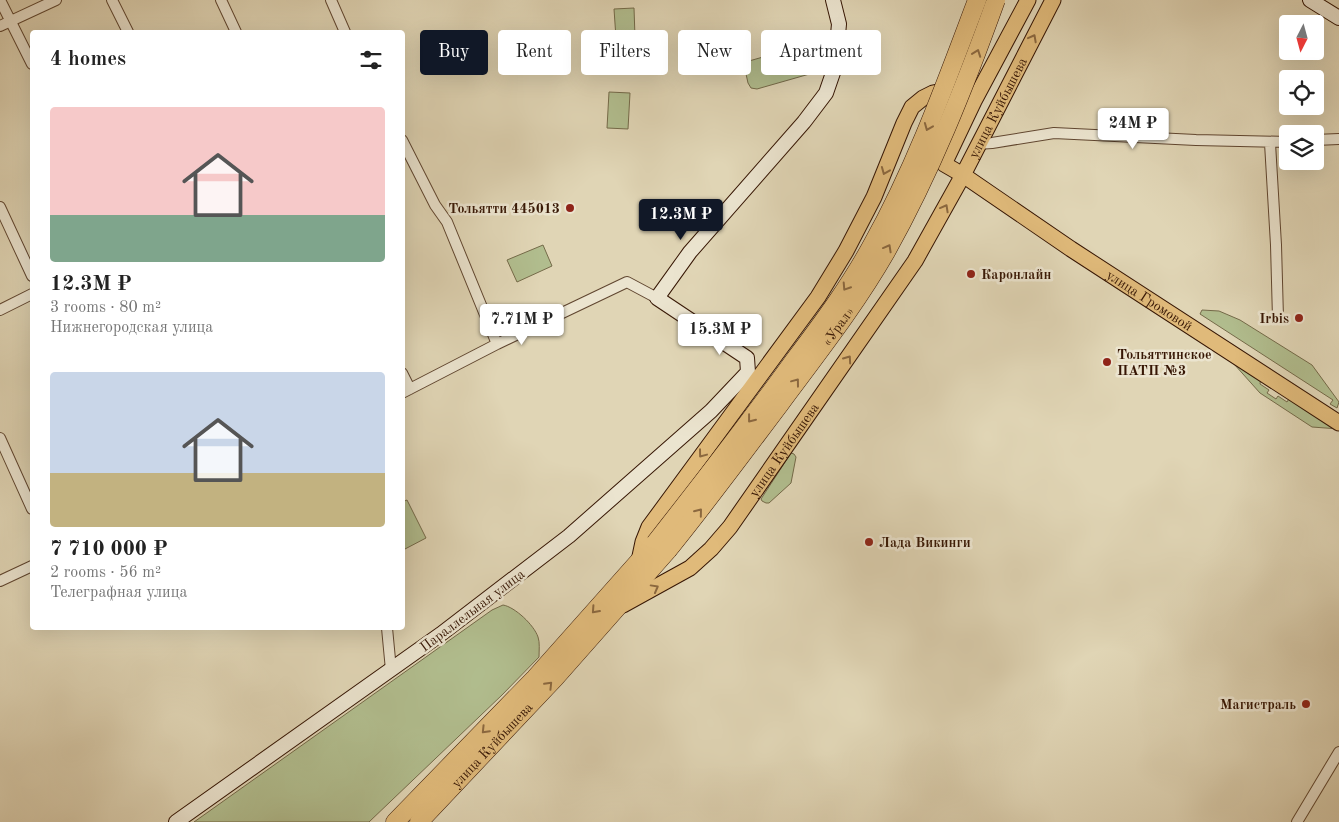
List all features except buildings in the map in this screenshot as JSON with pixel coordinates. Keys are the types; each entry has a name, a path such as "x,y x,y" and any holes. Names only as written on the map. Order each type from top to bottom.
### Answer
{"highway":[{"name":"«Урал»","path":"613,612 662,547 845,289 873,244 922,142 977,0"},
{"name":"«Урал»","path":"662,547 714,494 832,335 886,251 930,165 972,68 996,0"},
{"path":"639,561 662,547"},
{"name":"улица Куйбышева","path":"395,822 536,678 639,561"},
{"name":"улица Куйбышева","path":"419,822 555,678 613,612"}],"main road":[{"name":"улица Куйбышева","path":"944,164 1028,0"},
{"name":"улица Куйбышева","path":"613,612 627,602 690,568 711,549 730,527 915,261 963,175 977,144 1053,0"},
{"name":"улица Куйбышева","path":"639,561 649,526 818,297 874,197 912,108 923,98 933,93 969,86 978,83 988,75"},
{"name":"улица Громовой","path":"944,164 1057,240 1339,422"}],"street":[{"path":"0,0 30,60"},
{"path":"0,26 56,0"},
{"path":"112,0 127,30"},
{"path":"221,0 235,30"},
{"path":"332,0 344,30"},
{"path":"406,391 497,344 627,282 657,298 690,252 804,122 826,93 835,67 839,24 833,0"},
{"path":"1310,0 1339,18"},
{"path":"977,144 1054,133 1279,142"},
{"path":"1324,140 1339,139"},
{"path":"1270,143 1278,318"},
{"path":"405,146 435,205 447,222 497,344"},
{"path":"0,207 30,272"},
{"path":"0,310 30,295"},
{"name":"Параллельная улица","path":"176,822 391,670 569,536 711,411 748,372 747,358 657,298"},
{"path":"0,438 30,505"},
{"path":"0,581 30,567"},
{"path":"387,630 391,670"},
{"path":"1297,822 1339,752"}],"green space":[{"path":"634,8 635,30 615,30 614,9"},
{"path":"761,58 761,75 806,75 757,89 751,88 746,75 751,75 751,60"},
{"path":"609,92 630,93 628,129 607,128"},
{"path":"543,245 552,266 517,282 507,260"},
{"path":"1202,310 1219,311 1240,320 1312,365 1339,402 1337,408 1330,404 1333,400 1200,314"},
{"path":"1225,354 1261,377 1260,384 1269,390 1267,393 1276,399 1278,396 1287,402 1290,397 1339,429 1312,427 1260,393"},
{"path":"791,453 796,457 791,483 769,503 762,501 761,499"},
{"path":"407,500 426,538 405,549 405,501"},
{"path":"503,605 513,609 533,627 539,639 539,657 369,822 194,822 492,610"}],"place":[{"name":"Тольятти 445013","path":"570,208"},
{"name":"Каронлайн","path":"971,274"},
{"name":"Irbis","path":"1299,318"},
{"name":"Тольяттинское ПАТП №3","path":"1107,362"},
{"name":"Лада Викинги","path":"869,542"},
{"name":"Магистраль","path":"1306,704"}]}
